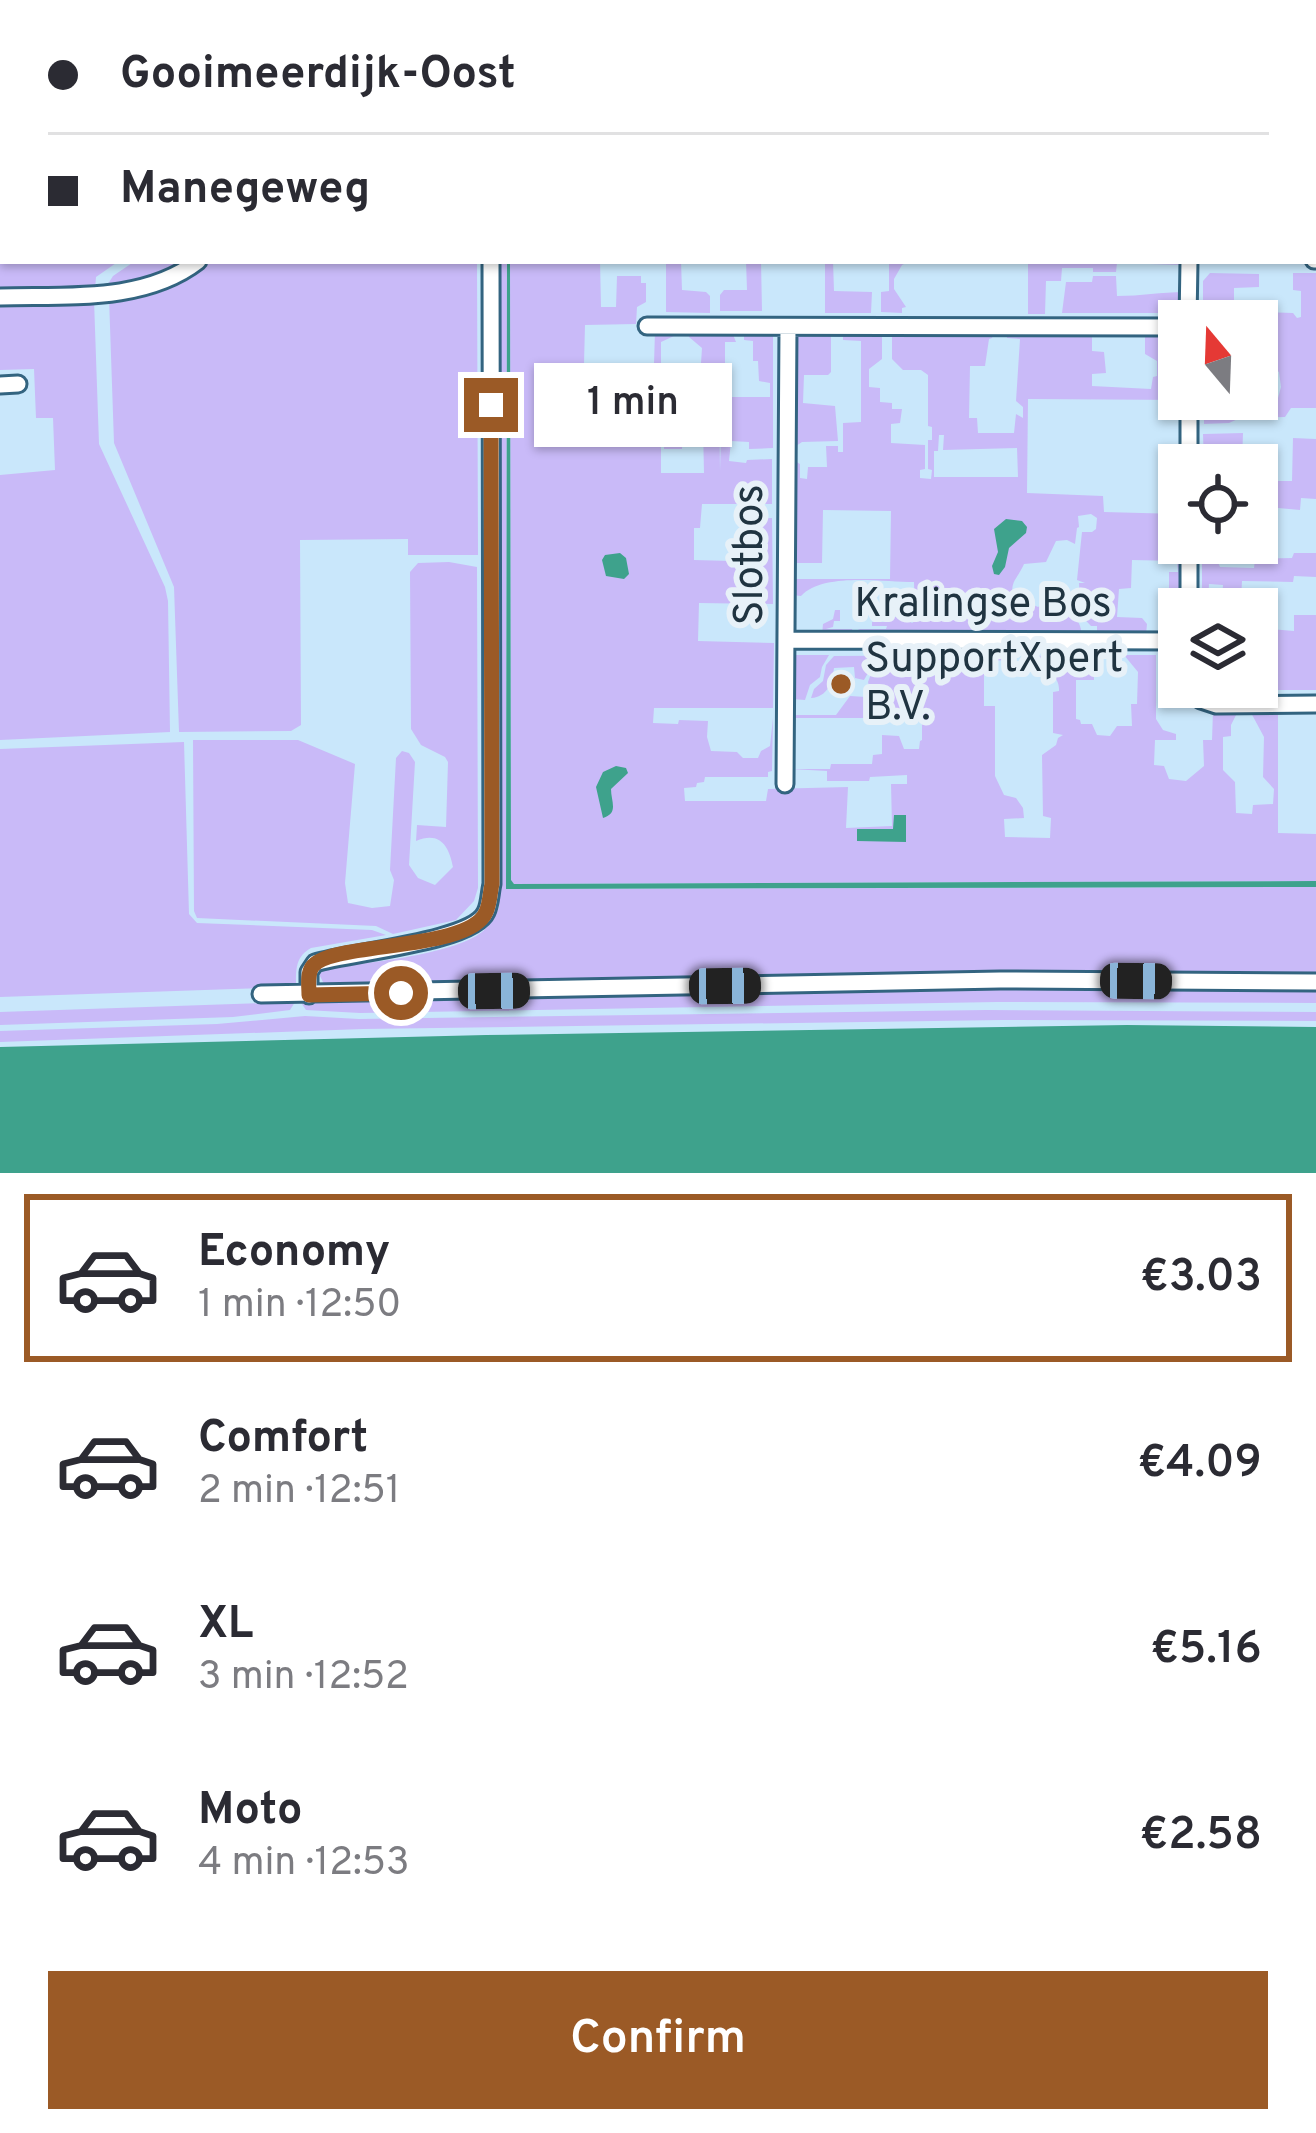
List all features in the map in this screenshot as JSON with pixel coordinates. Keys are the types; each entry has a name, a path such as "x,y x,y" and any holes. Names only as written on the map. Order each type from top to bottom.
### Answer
{"street":[{"path":"0,297 114,293 153,285 192,264"},
{"path":"309,995 309,972 315,963 430,940 469,929 486,915 492,884 491,264"},
{"path":"1188,300 1189,264"},
{"path":"647,326 1158,327"},
{"name":"Slotbos","path":"785,784 788,327"},
{"path":"0,385 18,384"},
{"name":"Kralingse Bos","path":"787,640 1158,641"},
{"path":"1278,704 1316,704"},
{"path":"261,994 1000,980 1316,982"}],"shaded area":[{"path":"0,264 115,264 96,277 95,290 0,296"},
{"path":"131,264 178,264 149,278 108,284"},
{"path":"207,264 477,264 478,555 408,555 408,539 300,540 301,725 291,731 179,732 174,587 114,443 109,297 137,298 177,284"},
{"path":"495,264 507,264 506,889 1316,887 1316,975 324,984 319,974 322,968 450,947 485,930 499,908"},
{"path":"507,264 514,884 1316,881 1316,887 506,889"},
{"path":"510,264 600,264 601,307 616,307 617,276 641,276 646,302 637,307 636,324 585,325 584,364 591,366 590,390 601,391 601,428 652,430 655,331 677,331 661,342 661,473 704,473 703,427 683,429 682,449 664,449 665,395 699,394 702,348 688,332 732,332 736,342 725,342 725,388 716,389 715,395 719,396 720,471 722,397 770,397 770,383 759,381 753,341 744,340 744,333 773,332 773,448 749,449 749,442 731,441 729,461 772,459 772,504 702,504 700,528 694,528 694,560 732,561 733,549 742,548 742,519 772,518 773,604 699,603 698,641 774,643 773,708 654,708 653,723 708,721 711,751 758,758 770,746 773,718 772,771 768,777 705,777 696,787 684,788 685,801 766,801 768,789 848,787 846,828 892,826 891,784 907,784 907,775 827,781 827,771 791,769 872,764 873,755 882,754 882,735 899,736 904,749 919,749 922,718 791,715 836,715 850,696 871,693 868,682 879,669 892,667 924,677 943,673 946,667 942,664 921,672 881,664 864,680 855,678 854,667 834,668 825,692 811,698 823,681 826,665 834,656 1012,655 1012,660 984,661 984,706 995,706 995,776 1004,795 1016,798 1023,808 1024,818 1004,819 1005,837 1050,838 1051,818 1043,816 1042,755 1063,735 1053,733 1053,692 1059,691 1058,682 1038,663 1037,656 1093,653 1094,680 1076,680 1076,719 1092,724 1097,735 1110,736 1117,726 1132,726 1131,704 1137,704 1138,672 1124,655 1156,655 1156,719 1163,730 1176,734 1176,740 1155,740 1154,765 1164,766 1169,779 1186,781 1204,766 1203,740 1212,740 1213,711 1204,708 1238,711 1231,736 1223,737 1223,770 1235,782 1236,813 1252,814 1253,805 1273,804 1274,789 1263,777 1264,737 1249,709 1278,710 1278,833 1316,834 1316,881 514,884"},
{"path":"666,264 681,264 682,290 706,292 710,313 666,312"},
{"path":"746,264 761,264 762,311 720,311 724,290 747,290"},
{"path":"825,264 833,264 834,291 872,292 871,313 825,313"},
{"path":"889,264 904,264 894,279 894,289 906,307 902,313 881,312 881,292 889,291"},
{"path":"1028,264 1117,264 1116,272 1062,268 1061,281 1046,281 1045,314 1028,314"},
{"path":"1210,273 1259,274 1259,287 1234,288 1234,300 1203,300 1203,281"},
{"path":"1293,273 1316,273 1316,408 1291,408 1285,417 1278,417 1278,312 1301,317 1301,291 1293,290"},
{"path":"1093,276 1116,276 1117,296 1184,292 1184,300 1158,300 1158,313 1062,313 1066,282 1092,282"},
{"path":"94,300 99,444 168,601 170,732 0,740 0,475 55,470 53,418 36,418 34,369 0,370 0,305"},
{"path":"1109,332 1109,336 1092,337 1092,351 1104,352 1106,373 1092,374 1092,386 1151,389 1157,361 1145,354 1145,332 1158,332 1158,400 1028,399 1027,493 1103,496 1104,512 1158,513 1158,561 1132,560 1131,588 1119,589 1117,617 1142,618 1146,635 1097,635 1097,626 1091,626 1072,606 1080,606 1079,583 1085,583 1077,580 1082,532 1096,529 1097,518 1091,514 1078,516 1075,544 1056,541 1046,562 1024,564 1012,590 1014,603 1038,607 1048,601 1066,609 1079,623 1082,636 822,635 823,624 833,619 835,610 840,610 840,621 826,629 886,629 872,622 885,622 886,617 915,621 914,582 838,581 792,595 792,579 890,579 891,511 823,510 822,563 793,563 792,459 800,464 800,478 807,479 808,467 827,467 826,446 838,446 838,452 843,452 843,423 861,422 861,341 843,340 843,333 882,334 882,359 869,369 869,387 880,388 880,402 902,409 900,423 891,424 891,443 925,445 920,478 931,479 928,375 903,370 892,359 892,334 993,334 985,366 970,366 969,418 977,418 978,433 1014,433 1016,414 1023,418 1023,407 1016,401 1020,339 1007,338 1007,333","holes":["939,435 944,435 943,450 1017,448 1018,477 934,477"]},
{"path":"802,333 831,333 831,372 804,375 803,403 835,406 838,441 802,442 793,448 792,339"},
{"path":"1204,420 1236,420 1229,423 1204,424"},
{"path":"1243,433 1243,444 1203,444 1203,434"},
{"path":"1293,438 1316,439 1316,499 1301,498 1300,510 1278,508 1278,481 1292,481"},
{"path":"1006,519 1022,521 1027,527 1009,548 999,575 992,566 998,552 994,529"},
{"path":"620,553 629,574 624,579 606,576 605,555"},
{"path":"1294,553 1316,553 1316,577 1294,576 1293,582 1242,581 1242,588 1209,584 1202,588 1202,564 1254,568 1254,564 1278,564 1278,558 1292,558"},
{"path":"418,563 477,567 478,888 474,901 456,920 393,934 376,926 197,918 193,740 298,740 355,764 345,883 348,903 372,908 390,906 396,758 402,751 409,753 415,762 409,865 418,878 435,885 453,867 442,842 416,841 417,825 446,827 448,762 421,745 411,729 410,572"},
{"path":"1177,564 1185,564 1185,588 1169,588 1169,572 1178,572"},
{"path":"1294,615 1316,615 1316,690 1278,690 1278,630 1294,631"},
{"path":"793,655 829,655 805,700 792,699"},
{"path":"184,742 189,914 197,923 372,930 386,935 311,948 299,960 296,987 0,997 0,749"},
{"path":"616,766 628,773 611,789 613,810 603,818 596,787 603,772"},
{"path":"894,815 906,815 906,842 857,841 857,829 893,829"},
{"path":"998,989 1316,990 1316,1003 997,1002 360,1013 306,1010 302,1004 304,1001"},
{"path":"295,1002 290,1010 233,1017 0,1025 0,1012"},
{"path":"1316,1012 1316,1021 1002,1020 363,1029 0,1042 0,1031 217,1024 305,1016"},
{"path":"1127,1025 1316,1027 1316,1173 0,1173 0,1047"}],"place":[{"name":"SupportXpert B.V.","path":"841,684"}],"route":[{"path":"401,993 309,995 309,972 315,963 335,956 469,929 486,915 492,884 491,405"}]}
